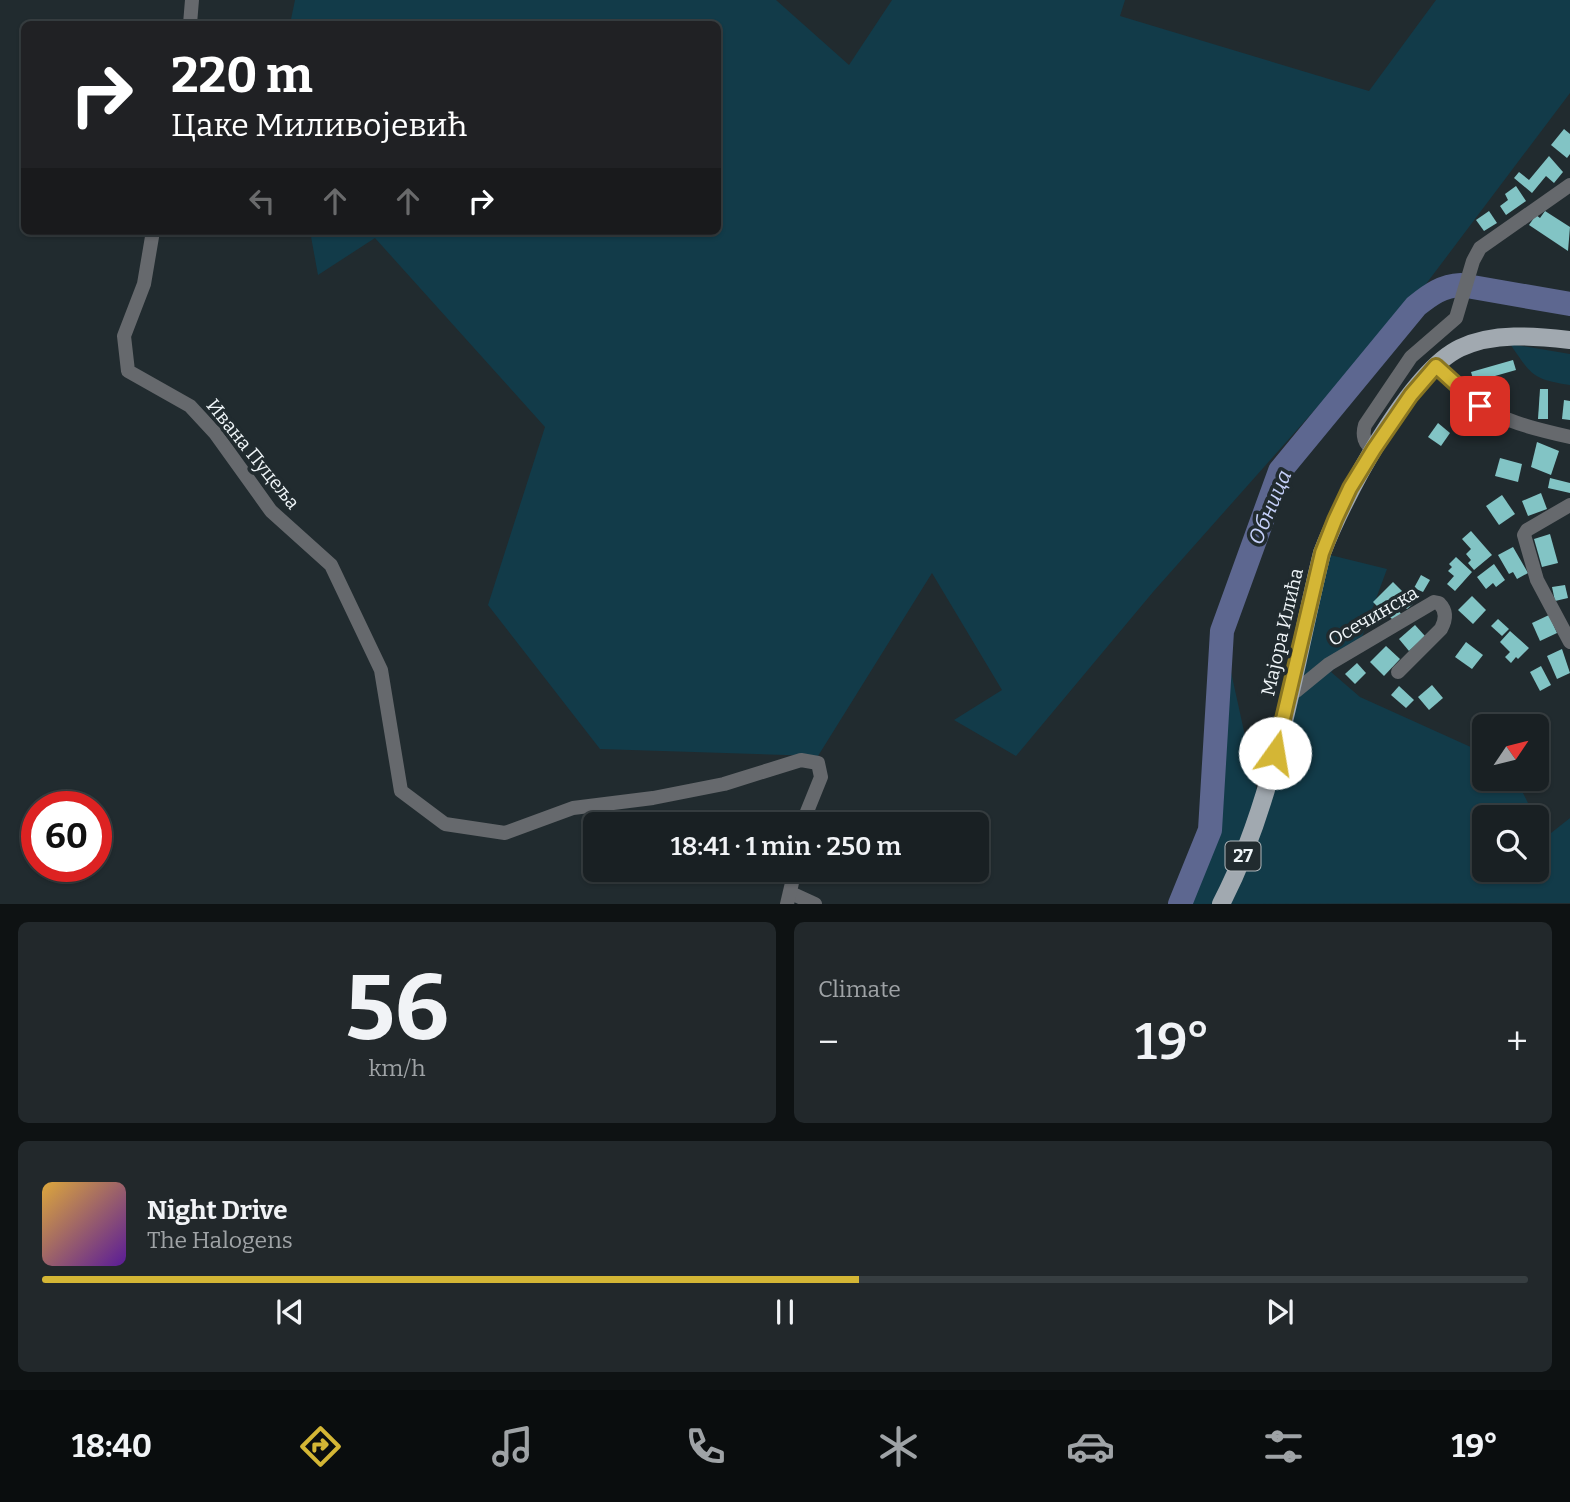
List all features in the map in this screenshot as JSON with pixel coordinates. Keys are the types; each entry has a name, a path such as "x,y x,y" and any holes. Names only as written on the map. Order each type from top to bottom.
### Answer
{"main road":[{"name":"Мајора Илића","path":"1221,904 1250,838 1271,773 1322,553 1350,488 1374,449 1411,395 1436,366 1458,349 1495,338 1570,340"}],"street":[{"path":"190,21 192,0"},
{"path":"1374,449 1369,447 1363,437 1365,425 1404,366 1420,348 1451,324 1460,309 1473,261 1480,248 1570,185"},
{"name":"Ивана Пуцеља","path":"152,235 144,284 124,336 128,371 190,406 215,433 271,511 331,565 381,670 401,790 445,824 505,834 573,808 653,798 724,784 801,760 818,763 821,777 807,812"},
{"path":"1436,366 1492,414 1508,422 1570,437"},
{"path":"1570,505 1527,530 1524,535 1537,580 1570,642"},
{"name":"Осечинска","path":"1289,694 1329,664 1434,603 1439,603 1445,614 1441,629 1398,672"},
{"path":"789,898 815,904"}],"shaded area":[{"path":"295,0 776,0 849,65 892,0 1125,0 1120,16 1369,91 1436,0 1570,0 1570,93 1423,288 1153,592 1016,756 954,720 1002,690 932,573 818,756 600,749 488,605 545,427 375,238 318,275 311,235 721,235 721,21 291,21"},
{"path":"1510,344 1570,354 1570,385 1534,374"},
{"path":"1322,553 1387,569 1359,645 1331,672 1360,697 1472,748 1472,791 1522,791 1529,805 1472,805 1472,882 1549,882 1549,835 1570,818 1570,903 1180,904 1210,830 1222,631 1260,804"}],"building":[{"path":"1564,129 1570,134 1570,154 1567,158 1551,145"},
{"path":"1549,156 1563,172 1554,183 1546,176 1532,193 1514,178 1519,172 1529,180"},
{"path":"1516,186 1526,201 1506,215 1500,206 1508,200 1505,194"},
{"path":"1489,211 1497,223 1484,231 1476,220"},
{"path":"1545,211 1570,227 1568,251 1529,225 1536,215 1540,218"},
{"path":"1513,360 1516,370 1474,382 1471,372"},
{"path":"1498,382 1504,390 1490,399 1484,391"},
{"path":"1540,389 1548,389 1548,419 1538,419"},
{"path":"1564,400 1570,401 1570,420 1562,419"},
{"path":"1438,423 1450,433 1441,446 1428,437"},
{"path":"1537,442 1559,451 1551,475 1531,467"},
{"path":"1500,458 1522,464 1518,482 1495,476"},
{"path":"1550,478 1570,483 1570,493 1548,488"},
{"path":"1541,493 1547,509 1528,516 1522,501"},
{"path":"1502,495 1515,514 1499,525 1486,506"},
{"path":"1471,531 1492,555 1474,570 1468,563 1471,560 1466,554 1471,549 1462,539"},
{"path":"1550,534 1558,563 1542,567 1534,539"},
{"path":"1513,547 1528,573 1517,579 1513,572 1509,574 1498,555"},
{"path":"1456,557 1472,572 1455,591 1447,584 1454,576 1448,571 1452,567 1449,564"},
{"path":"1494,564 1505,580 1496,587 1493,583 1486,589 1477,577"},
{"path":"1421,575 1430,580 1423,592 1414,588"},
{"path":"1393,582 1414,603 1407,609 1404,606 1394,621 1389,616 1386,619 1373,602"},
{"path":"1565,585 1568,598 1555,601 1552,587"},
{"path":"1472,596 1486,610 1473,624 1458,610"},
{"path":"1549,615 1557,633 1540,641 1532,623"},
{"path":"1498,619 1509,629 1502,636 1491,626"},
{"path":"1415,625 1425,636 1409,651 1399,639"},
{"path":"1510,631 1529,648 1511,663 1505,657 1510,652 1500,642"},
{"path":"1466,642 1483,655 1472,669 1455,657"},
{"path":"1386,646 1400,659 1384,676 1370,662"},
{"path":"1562,649 1570,673 1557,679 1547,656"},
{"path":"1357,663 1366,673 1355,684 1345,674"},
{"path":"1541,666 1551,685 1540,691 1530,672"},
{"path":"1432,685 1443,698 1429,710 1418,697"},
{"path":"1399,686 1414,700 1406,708 1391,695"}],"waterway":[{"name":"Обница","path":"1180,904 1210,830 1222,631 1280,471 1416,306 1432,294 1461,285 1570,304"}],"route":[{"path":"1275,753 1322,553 1350,488 1411,395 1436,366 1480,406"}]}
